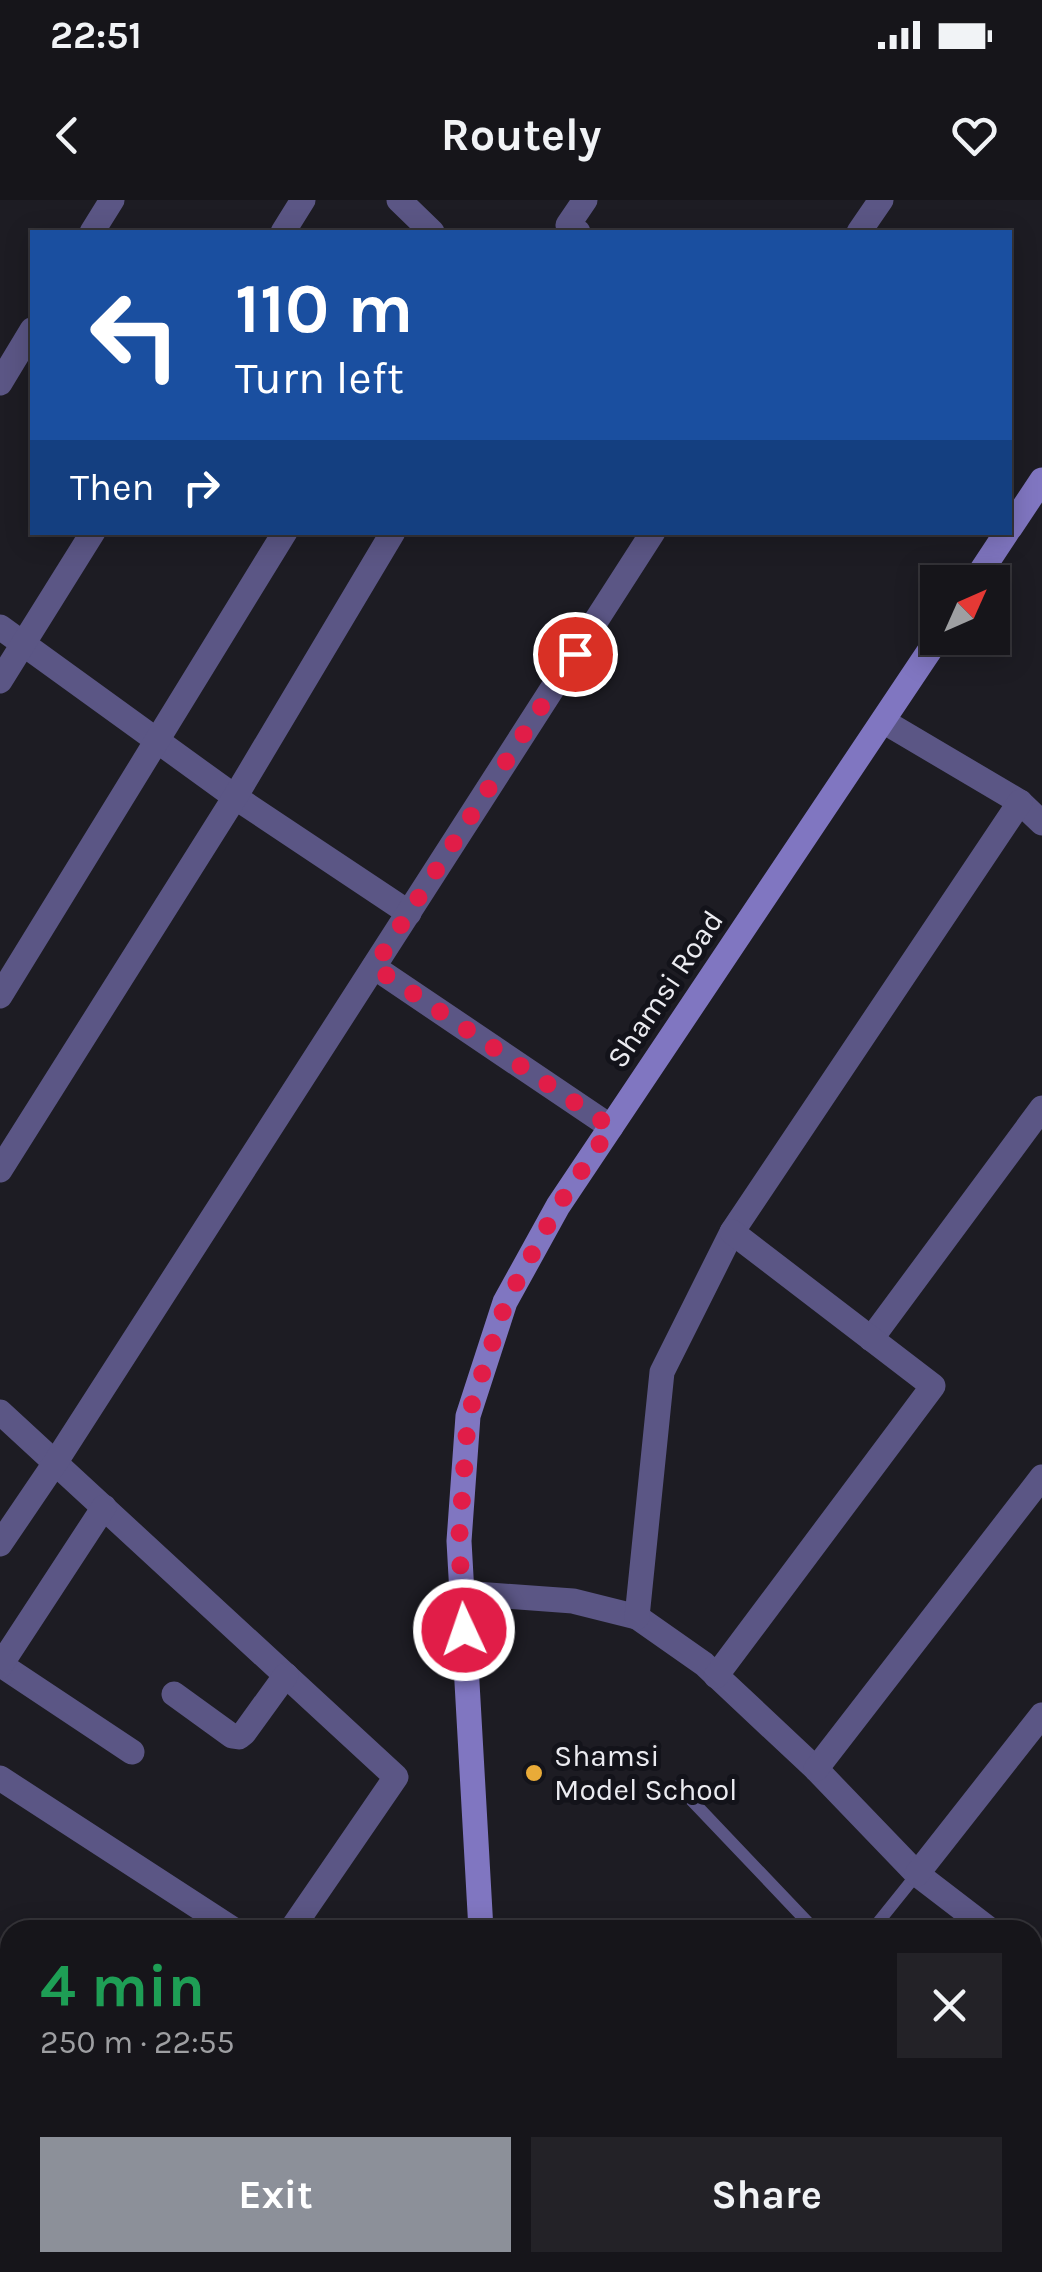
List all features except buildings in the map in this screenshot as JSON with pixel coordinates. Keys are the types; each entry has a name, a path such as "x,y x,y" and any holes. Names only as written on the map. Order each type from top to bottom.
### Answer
{"street":[{"path":"93,230 112,200"},
{"path":"284,230 304,200"},
{"path":"400,200 430,230"},
{"path":"575,230 568,226 585,200"},
{"path":"860,230 881,200"},
{"path":"0,383 30,333"},
{"path":"1012,525 1042,480"},
{"path":"0,681 92,535"},
{"path":"0,996 283,535"},
{"path":"0,1170 235,797 391,535"},
{"path":"985,565 1006,535"},
{"path":"0,1544 648,540"},
{"path":"0,628 235,797 409,913"},
{"name":"Shamsi Road","path":"480,1920 459,1541 468,1416 506,1302 558,1206 927,655"},
{"path":"883,721 1020,802 1042,824"},
{"path":"637,1617 662,1372 732,1232 1020,802"},
{"path":"374,967 611,1127"},
{"path":"871,1339 1042,1108"},
{"path":"716,1676 933,1386 732,1232"},
{"path":"0,1412 396,1776 298,1920"},
{"path":"816,1769 1042,1477"},
{"path":"104,1507 0,1666 132,1752"},
{"path":"462,1593 573,1602 637,1617 704,1664 816,1769 917,1874 977,1920"},
{"path":"174,1694 232,1736 239,1737 286,1675"},
{"path":"917,1874 1042,1715"},
{"path":"0,1778 219,1920"}],"lane":[{"path":"678,1786 805,1920"},
{"path":"880,1920 917,1874"}],"place":[{"name":"Shamsi Model School","path":"534,1773"}],"route":[{"path":"464,1630 459,1541 468,1416 506,1302 558,1206 611,1127 374,967 575,654"}]}
